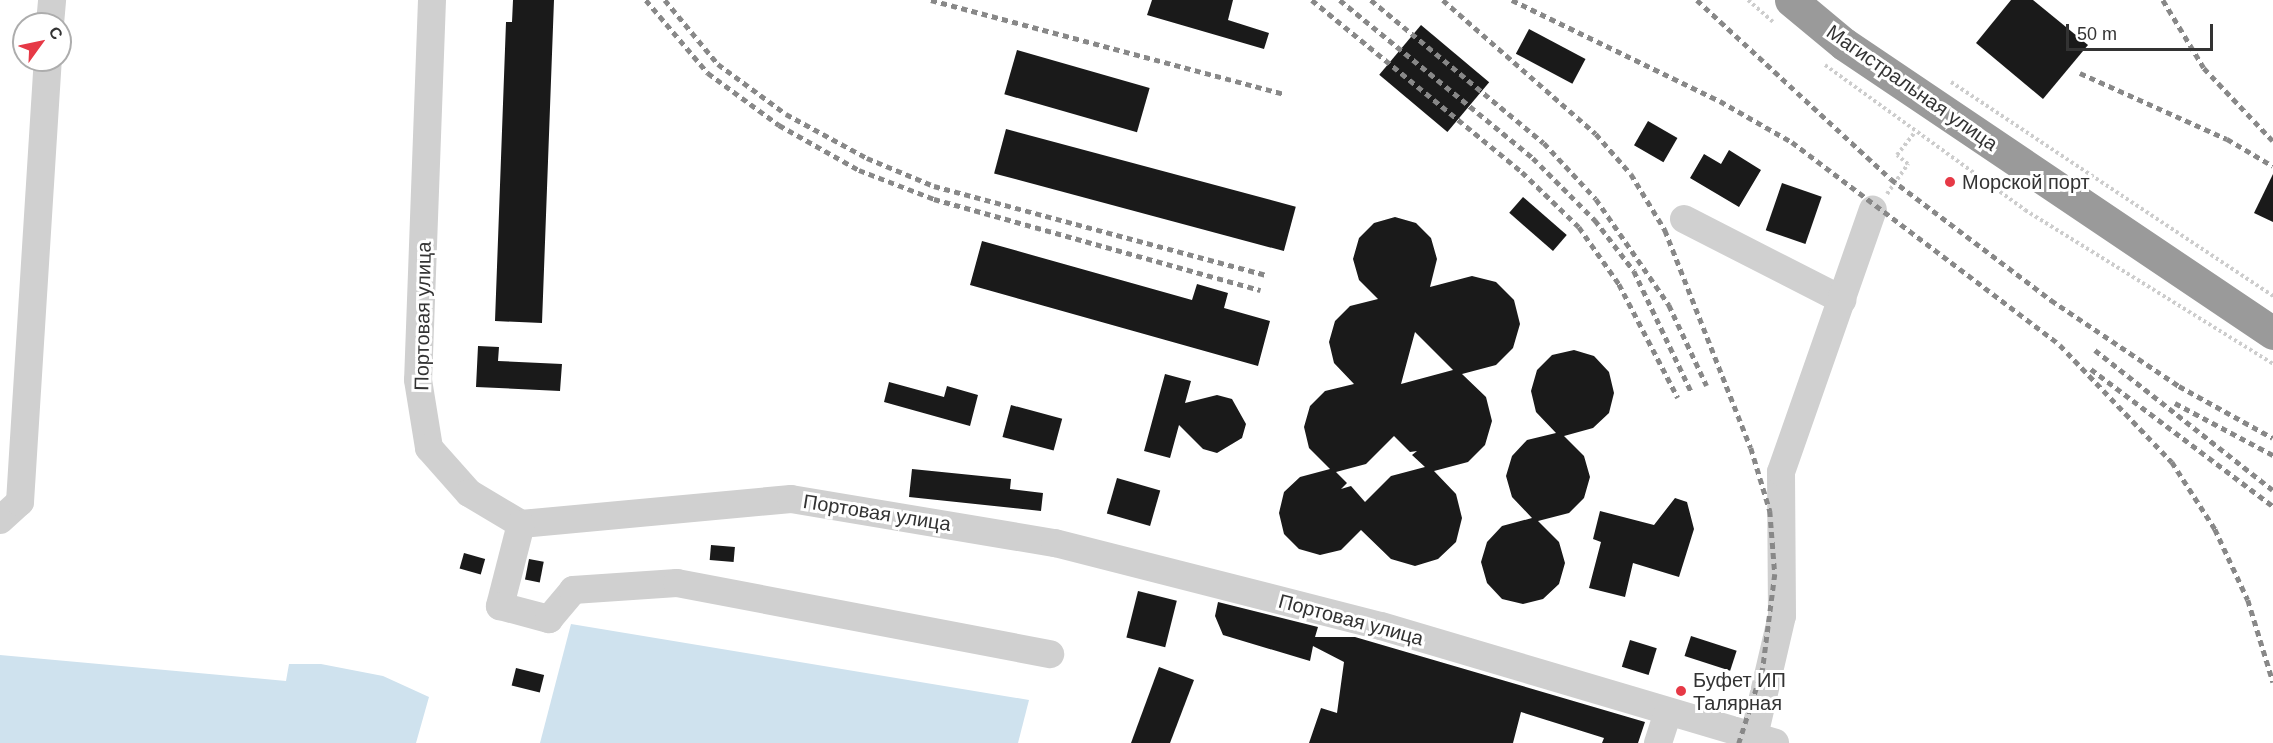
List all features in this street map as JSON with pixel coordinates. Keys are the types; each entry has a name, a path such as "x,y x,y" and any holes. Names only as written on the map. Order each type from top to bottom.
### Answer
{"highway":[{"name":"Магистральная улица","path":"1787,15 1854,51 2273,333"}],"street":[{"name":"Портовая улица","path":"432,0 418,380 429,448 469,493 521,524 802,501 1055,543 1381,626 1764,740"},
{"path":"0,520 20,502 47,72"},
{"path":"1764,740 1782,616 1781,472 1874,210"},
{"path":"1684,219 1842,300"},
{"path":"521,524 500,606 549,619 573,590 677,584 1050,654"},
{"path":"1658,743 1668,712"}],"path":[{"path":"1748,0 1787,15"},
{"path":"1819,60 2025,210 2273,364"},
{"path":"1874,210 1908,164 1896,155 1915,132"}],"water":[{"path":"571,624 1029,700 1018,743 540,743"},
{"path":"0,655 286,681 289,664 321,664 383,676 429,697 416,743 0,743"}],"building":[{"path":"513,0 554,0 542,323 495,321 506,22 512,22"},
{"path":"1152,0 1233,0 1228,20 1269,33 1264,49 1147,15"},
{"path":"2011,0 2033,0 2088,45 2043,99 1976,43"},
{"path":"1421,25 1489,82 1447,132 1379,75"},
{"path":"1529,29 1586,59 1572,84 1516,54"},
{"path":"1017,50 1150,88 1137,132 1004,94"},
{"path":"1648,121 1677,138 1663,162 1634,145"},
{"path":"1006,129 1296,207 1284,251 994,173"},
{"path":"1729,150 1761,170 1739,207 1690,178 1704,154 1721,164"},
{"path":"2273,174 2273,222 2254,213"},
{"path":"1782,183 1822,197 1805,244 1766,230"},
{"path":"1523,197 1567,235 1553,251 1509,213"},
{"path":"1395,217 1416,223 1431,238 1437,259 1430,287 1472,276 1496,282 1514,300 1520,324 1513,348 1496,365 1462,374 1486,397 1492,421 1485,445 1468,462 1434,471 1456,494 1462,518 1456,542 1438,559 1415,566 1391,559 1361,530 1341,550 1320,555 1299,549 1284,534 1279,513 1284,492 1300,477 1330,469 1309,448 1304,427 1310,406 1325,391 1354,384 1334,363 1329,342 1335,321 1350,306 1378,299 1359,280 1353,259 1359,238 1374,223","holes":["1415,332 1453,370 1401,384","1394,436 1410,452 1417,451 1412,455 1425,467 1391,476 1365,502 1351,486 1341,489 1347,483 1336,472 1366,464"]},
{"path":"982,241 1192,300 1197,284 1228,293 1224,308 1270,321 1258,366 970,285"},
{"path":"478,346 499,347 498,361 562,364 560,391 476,387"},
{"path":"1574,350 1594,356 1609,372 1614,393 1609,413 1593,428 1564,436 1584,456 1590,477 1584,498 1569,513 1538,521 1559,542 1565,563 1559,584 1543,599 1523,604 1502,599 1487,583 1481,562 1487,542 1502,526 1532,518 1512,497 1506,476 1512,456 1527,440 1556,433 1536,412 1531,391 1537,370 1552,355"},
{"path":"1165,374 1191,381 1185,403 1217,395 1232,399 1246,424 1242,438 1217,453 1203,449 1179,425 1170,458 1144,451"},
{"path":"889,382 944,397 947,386 978,395 970,426 884,402"},
{"path":"1011,405 1062,419 1054,451 1002,437"},
{"path":"912,469 1011,479 1010,489 1043,493 1041,511 909,497"},
{"path":"1117,478 1160,490 1150,526 1107,514"},
{"path":"1675,498 1687,502 1694,529 1679,577 1633,563 1625,597 1589,588 1601,542 1593,539 1600,511 1654,525"},
{"path":"711,545 735,547 734,562 710,560"},
{"path":"464,553 485,559 481,574 460,568"},
{"path":"529,559 544,562 540,582 525,580"},
{"path":"1138,591 1177,601 1165,647 1126,638"},
{"path":"1218,602 1318,627 1315,637 1355,637 1645,722 1638,743 1602,743 1604,738 1521,712 1513,743 1309,743 1321,708 1337,713 1344,662 1313,646 1310,661 1223,635 1215,616"},
{"path":"1691,636 1737,651 1730,671 1685,656"},
{"path":"1630,640 1657,648 1649,675 1622,667"},
{"path":"1159,667 1194,680 1170,743 1131,743"},
{"path":"516,668 544,675 540,692 512,685"}],"railway":[{"path":"646,0 708,73 779,125 859,170 934,199 1261,290"},
{"path":"665,0 718,64 786,114 867,158 934,186 1265,275"},
{"path":"931,0 1285,94"},
{"path":"1312,0 1522,172 1579,227 1619,284 1678,398"},
{"path":"1340,0 1533,158 1595,220 1634,271 1692,393"},
{"path":"1371,0 1544,143 1596,199 1669,305 1707,386"},
{"path":"1443,0 1596,134 1631,174 1665,230 1751,448 1770,511 1775,574 1763,668 1739,743"},
{"path":"1512,0 1720,101 1792,142 2060,345 2172,462 2215,529 2248,600 2273,682"},
{"path":"1697,0 1891,179 2051,300 2179,386 2273,438"},
{"path":"2163,0 2204,68 2273,141"},
{"path":"2080,73 2227,139 2273,166"},
{"path":"2095,350 2273,490"},
{"path":"2091,369 2273,506"},
{"path":"2175,403 2273,455"}],"place":[{"name":"Морской порт","path":"1950,182"},
{"name":"Буфет ИП Талярная","path":"1681,691"}]}
